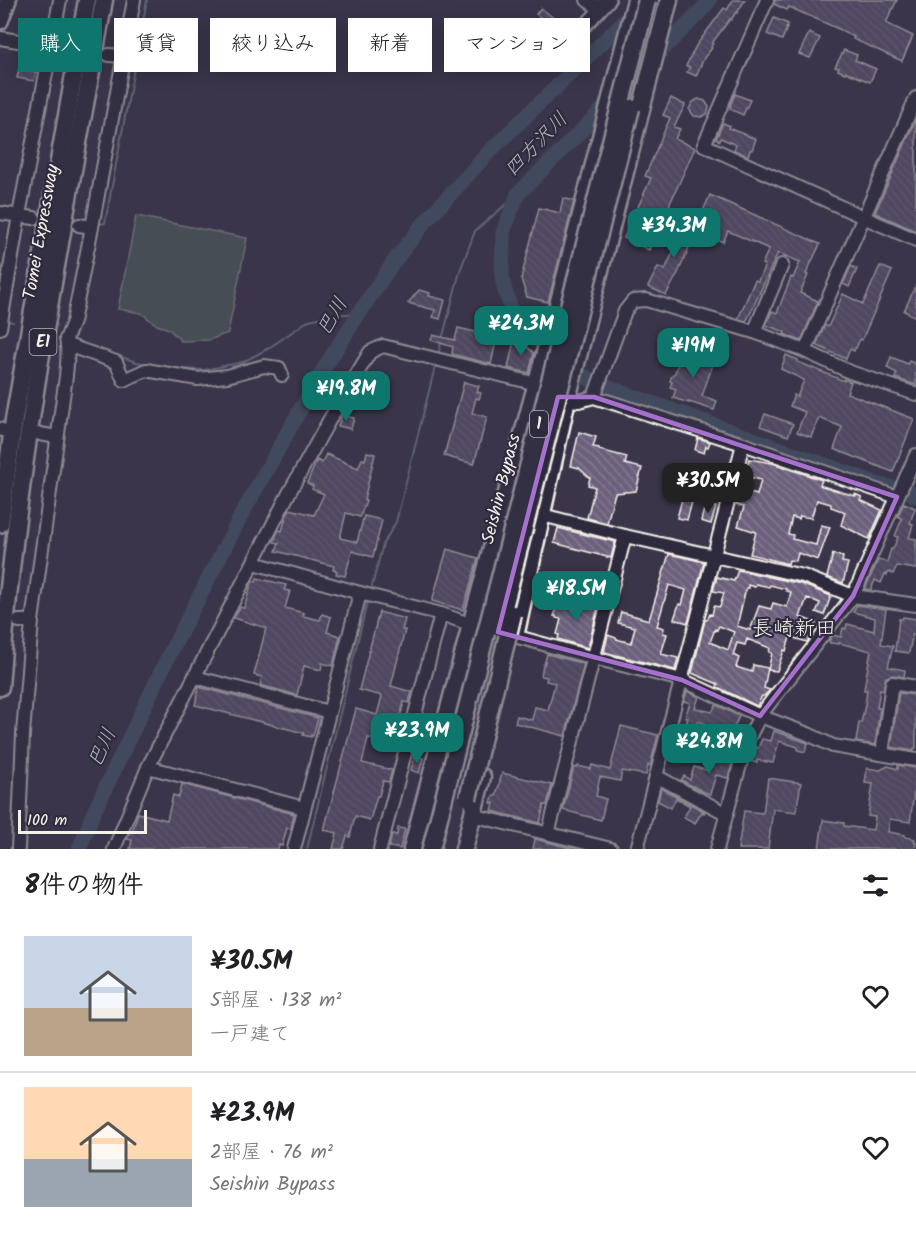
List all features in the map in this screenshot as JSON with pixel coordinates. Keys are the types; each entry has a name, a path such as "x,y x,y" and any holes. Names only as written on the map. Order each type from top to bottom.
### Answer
{"highway":[{"name":"Tomei Expressway","path":"0,524 19,387 87,0"},
{"name":"Tomei Expressway","path":"0,687 15,532 30,422 104,0"},
{"path":"421,849 488,579 524,458 636,0"},
{"name":"Seishin Bypass","path":"431,849 539,392 647,0"},
{"name":"Seishin Bypass","path":"443,849 564,395 658,0"},
{"name":"1","path":"461,849 472,815 515,636 542,515 564,395 669,0"},
{"path":"412,849 471,625 539,392"},
{"path":"461,849 468,798 553,449 564,395"}],"main road":[{"path":"0,21 8,0"}],"street":[{"path":"57,18 60,0"},
{"path":"131,18 134,0"},
{"path":"587,0 604,3"},
{"path":"767,0 704,145 916,240"},
{"path":"590,19 604,3"},
{"path":"0,38 18,41"},
{"path":"109,55 114,55"},
{"path":"0,328 47,72"},
{"path":"18,849 25,621 57,437 66,376 68,338 92,227 121,72"},
{"path":"805,351 916,98"},
{"path":"0,213 34,218"},
{"path":"79,225 92,227"},
{"path":"754,332 782,265"},
{"path":"595,395 625,311 633,301 646,300 754,332 805,351 850,372 916,394"},
{"path":"68,338 116,362 124,380 146,370 198,379 227,376 264,366 279,368 282,375"},
{"path":"114,849 148,767 300,474 370,352 383,346 539,392 564,395 579,401 595,395 897,497"},
{"path":"40,434 57,437"},
{"path":"637,849 743,444"},
{"path":"717,849 746,743 760,716 853,596 916,455"},
{"path":"542,515 803,576 853,596 916,605"},
{"path":"548,834 625,536"},
{"path":"254,563 441,614 471,625 682,680 833,746 916,759"},
{"path":"294,849 360,593"},
{"path":"380,849 441,614"},
{"path":"195,677 329,712"},
{"path":"882,754 892,683 916,687"},
{"path":"148,767 304,808"},
{"path":"656,776 727,814"},
{"path":"472,815 611,849"}],"highlighted area":[{"path":"558,397 594,397 897,497 853,596 760,716 682,680 498,632"}],"green space":[{"path":"136,216 247,238 228,333 209,340 181,341 169,329 157,325 141,313 118,309"}],"building":[{"path":"733,0 745,0 712,43 712,48 704,58 696,76 687,72 690,67 686,66 696,46 724,8 727,10"},
{"path":"775,0 897,0 886,23 913,36 902,61 853,39 854,37 841,30 789,7 787,10 774,4"},
{"path":"541,8 554,18 541,18 536,14"},
{"path":"774,18 788,24 782,40 767,34"},
{"path":"809,33 820,38 810,58 799,54"},
{"path":"844,50 857,55 855,60 876,69 870,82 835,67"},
{"path":"18,72 36,72 34,81 17,78"},
{"path":"735,94 750,100 743,115 730,109"},
{"path":"671,98 685,105 674,127 680,129 675,139 695,148 649,250 624,238 651,178 645,176 670,118 663,115"},
{"path":"698,99 705,101 709,107 707,114 701,117 694,116 689,109"},
{"path":"916,119 916,231 875,213"},
{"path":"723,123 730,126 729,128 756,139 748,156 734,150 736,145 721,138 720,141 716,139"},
{"path":"710,195 820,244 800,293 818,301 801,341 766,325 772,311 777,313 791,277 793,278 800,262 778,253 748,318 746,321 738,319 755,280 758,281 769,249 728,231 723,242 701,232 710,214 703,211"},
{"path":"563,198 574,201 548,302 527,297 521,279 539,208 560,213"},
{"path":"679,218 698,227 666,295 648,287 658,267 665,270 682,232 675,229"},
{"path":"851,266 857,269 849,287 843,284"},
{"path":"880,266 892,271 862,340 860,339 854,351 850,349 846,359 816,345 825,325 828,327 843,294 863,304"},
{"path":"916,285 916,317 904,311"},
{"path":"419,290 430,293 429,296 445,300 440,319 433,317 435,310 408,303"},
{"path":"458,328 497,337 491,364 452,354 453,347 431,340 433,335 455,340"},
{"path":"515,336 534,353 529,373 508,368"},
{"path":"688,350 702,353 713,364 702,396 717,401 714,410 673,398 676,389 670,387 672,382 670,381 681,356"},
{"path":"786,355 798,362 851,382 847,393 914,419 893,472 834,449 842,427 819,418 811,437 797,432 805,412 790,406 794,395 797,397 804,380 781,369"},
{"path":"891,357 908,364 909,361 916,364 916,385 895,378 897,373 887,368"},
{"path":"464,382 479,386 477,392 481,393 479,399 476,398 472,413 487,417 474,464 444,456"},
{"path":"765,414 793,424 788,436 760,426"},
{"path":"342,415 354,418 351,429 338,426"},
{"path":"579,432 596,437 593,447 627,457 625,464 642,468 636,491 615,493 607,523 587,518 595,487 588,485 590,478 579,468 571,466"},
{"path":"698,438 710,442 704,453 695,450"},
{"path":"367,452 375,454 364,500 366,501 360,517 346,513 340,538 357,542 364,516 382,520 373,557 352,551 345,576 336,574 337,571 333,570 334,566 276,551 279,543 274,542 276,536 279,530 282,531 290,509 314,515 324,494 312,489 313,486 307,483 317,460 322,463 326,454 358,468 362,459 365,460"},
{"path":"749,459 772,463 822,480 820,485 822,486 855,496 855,494 862,497 860,500 882,510 869,539 841,525 845,512 831,507 831,504 817,500 811,518 792,517 788,534 793,535 792,539 816,545 821,525 830,527 818,560 798,553 796,561 789,560 788,564 750,554 756,532 738,526 744,507 736,505 740,490 757,495 761,480 745,476"},
{"path":"682,499 692,502 687,520 677,518"},
{"path":"904,503 915,508 910,523 913,524 909,538 916,539 916,569 897,566 893,574 889,572 885,574 881,583 875,580 871,590 865,589 878,560 887,562 891,549 893,549 898,537 895,536 902,519 898,516"},
{"path":"705,505 716,507 711,524 701,521"},
{"path":"558,528 615,542 611,558 554,543"},
{"path":"447,549 478,558 463,610 432,601"},
{"path":"669,554 704,562 688,623 674,619 679,604 682,605 686,590 669,585 657,626 664,628 663,633 667,634 661,654 678,658 675,670 604,652 608,635 631,643 635,627 618,623 621,612 649,620"},
{"path":"833,554 843,557 842,562 848,563 843,583 827,577"},
{"path":"738,570 801,584 831,596 824,615 816,612 820,603 807,598 800,617 816,623 810,638 807,642 790,637 777,671 768,670 772,653 769,652 770,648 747,639 745,645 737,643 733,655 739,658 736,667 752,672 753,665 768,668 764,688 770,690 762,696 757,706 717,687 718,684 692,673 705,620 710,614 712,615 714,606 720,607 724,593 713,591 717,577 734,581","holes":["756,584 769,587 770,585 791,592 787,607 773,603 771,609 759,606 750,630 737,626 746,588 748,585 755,587","719,626 734,632 728,650 710,642 715,629 717,630"]},
{"path":"257,578 286,585 284,590 290,591 285,608 320,620 322,614 331,617 327,632 340,636 333,666 322,663 321,670 304,666 297,695 260,685 262,677 254,675 266,628 234,618 240,607 244,608 251,585 253,581 256,582"},
{"path":"571,600 598,607 588,648 558,639 561,619 554,616 560,601 570,604"},
{"path":"857,605 886,609 881,644 893,646 888,667 905,670 904,677 893,675 886,677 883,690 880,689 875,745 856,742 859,722 861,723 865,705 867,690 864,690 871,651 829,641 833,635 841,637 843,628 846,629 847,624 874,631 875,618 853,612"},
{"path":"379,612 405,619 402,630 405,630 391,686 412,692 409,703 404,702 399,722 385,718 379,741 368,738 362,763 392,770 389,782 383,781 370,820 355,816 350,837 347,836 343,849 333,849 337,833 324,830 356,709 377,715 382,696 359,690"},
{"path":"903,617 916,619 916,635 913,634 909,653 895,651 899,619"},
{"path":"547,654 584,664 565,736 515,723 517,716 532,720 535,707 548,710 555,683 546,681 547,677 541,676"},
{"path":"199,687 318,718 313,736 195,705"},
{"path":"687,691 699,697 695,708 712,712 716,705 739,716 730,736 698,721 695,731 685,728 688,718 685,717 690,703 684,701"},
{"path":"899,693 916,695 916,748 914,751 891,747"},
{"path":"621,726 658,735 646,775 622,771 620,781 600,777 596,796 606,799 601,820 563,810 574,767 591,769 592,765 610,770"},
{"path":"774,731 808,743 805,752 798,750 798,747 779,741 773,763 750,761 753,747 758,748 762,739 771,741"},
{"path":"415,756 423,758 419,773 411,770"},
{"path":"710,758 725,762 726,759 733,761 728,778 716,775 710,794 681,780 684,776 690,780 694,767 706,770"},
{"path":"898,765 916,768 910,822 890,819 888,832 915,839 915,849 819,849 823,820 873,830 875,817 868,816 873,784 865,783 867,768 880,770 888,766 898,769"},
{"path":"502,773 552,785 540,823 492,811 494,803 491,803 493,796 496,796"},
{"path":"768,778 801,783 796,812 773,809 768,849 738,849 744,811 763,813"},
{"path":"182,784 294,814 291,829 287,828 282,846 279,845 278,849 130,849 132,840 127,839 130,831 132,832 138,813 167,820 173,795 179,797"},
{"path":"661,788 705,812 702,812 695,823 684,817 690,806 676,798 671,808 658,801"},
{"path":"398,828 405,829 400,849 389,847 392,834 397,835"},
{"path":"535,839 571,848 571,849 533,849"}],"waterway":[{"path":"100,224 105,223 147,0"},
{"name":"四方沢川","path":"710,0 518,194 503,232 502,278 512,311 528,332 573,371 602,385 916,496"},
{"name":"巴川","path":"79,849 93,814 168,657 242,514 318,378 359,313 395,260 425,222 489,152 636,10"},
{"path":"438,355 460,271 475,231 518,194"},
{"path":"71,339 136,362 204,370 243,362 269,348 309,320 359,313"},
{"path":"6,321 13,322"},
{"path":"371,590 383,544 396,522 436,363"},
{"path":"307,849 368,599"}],"district":[{"name":"長崎新田","path":"794,629"}]}
